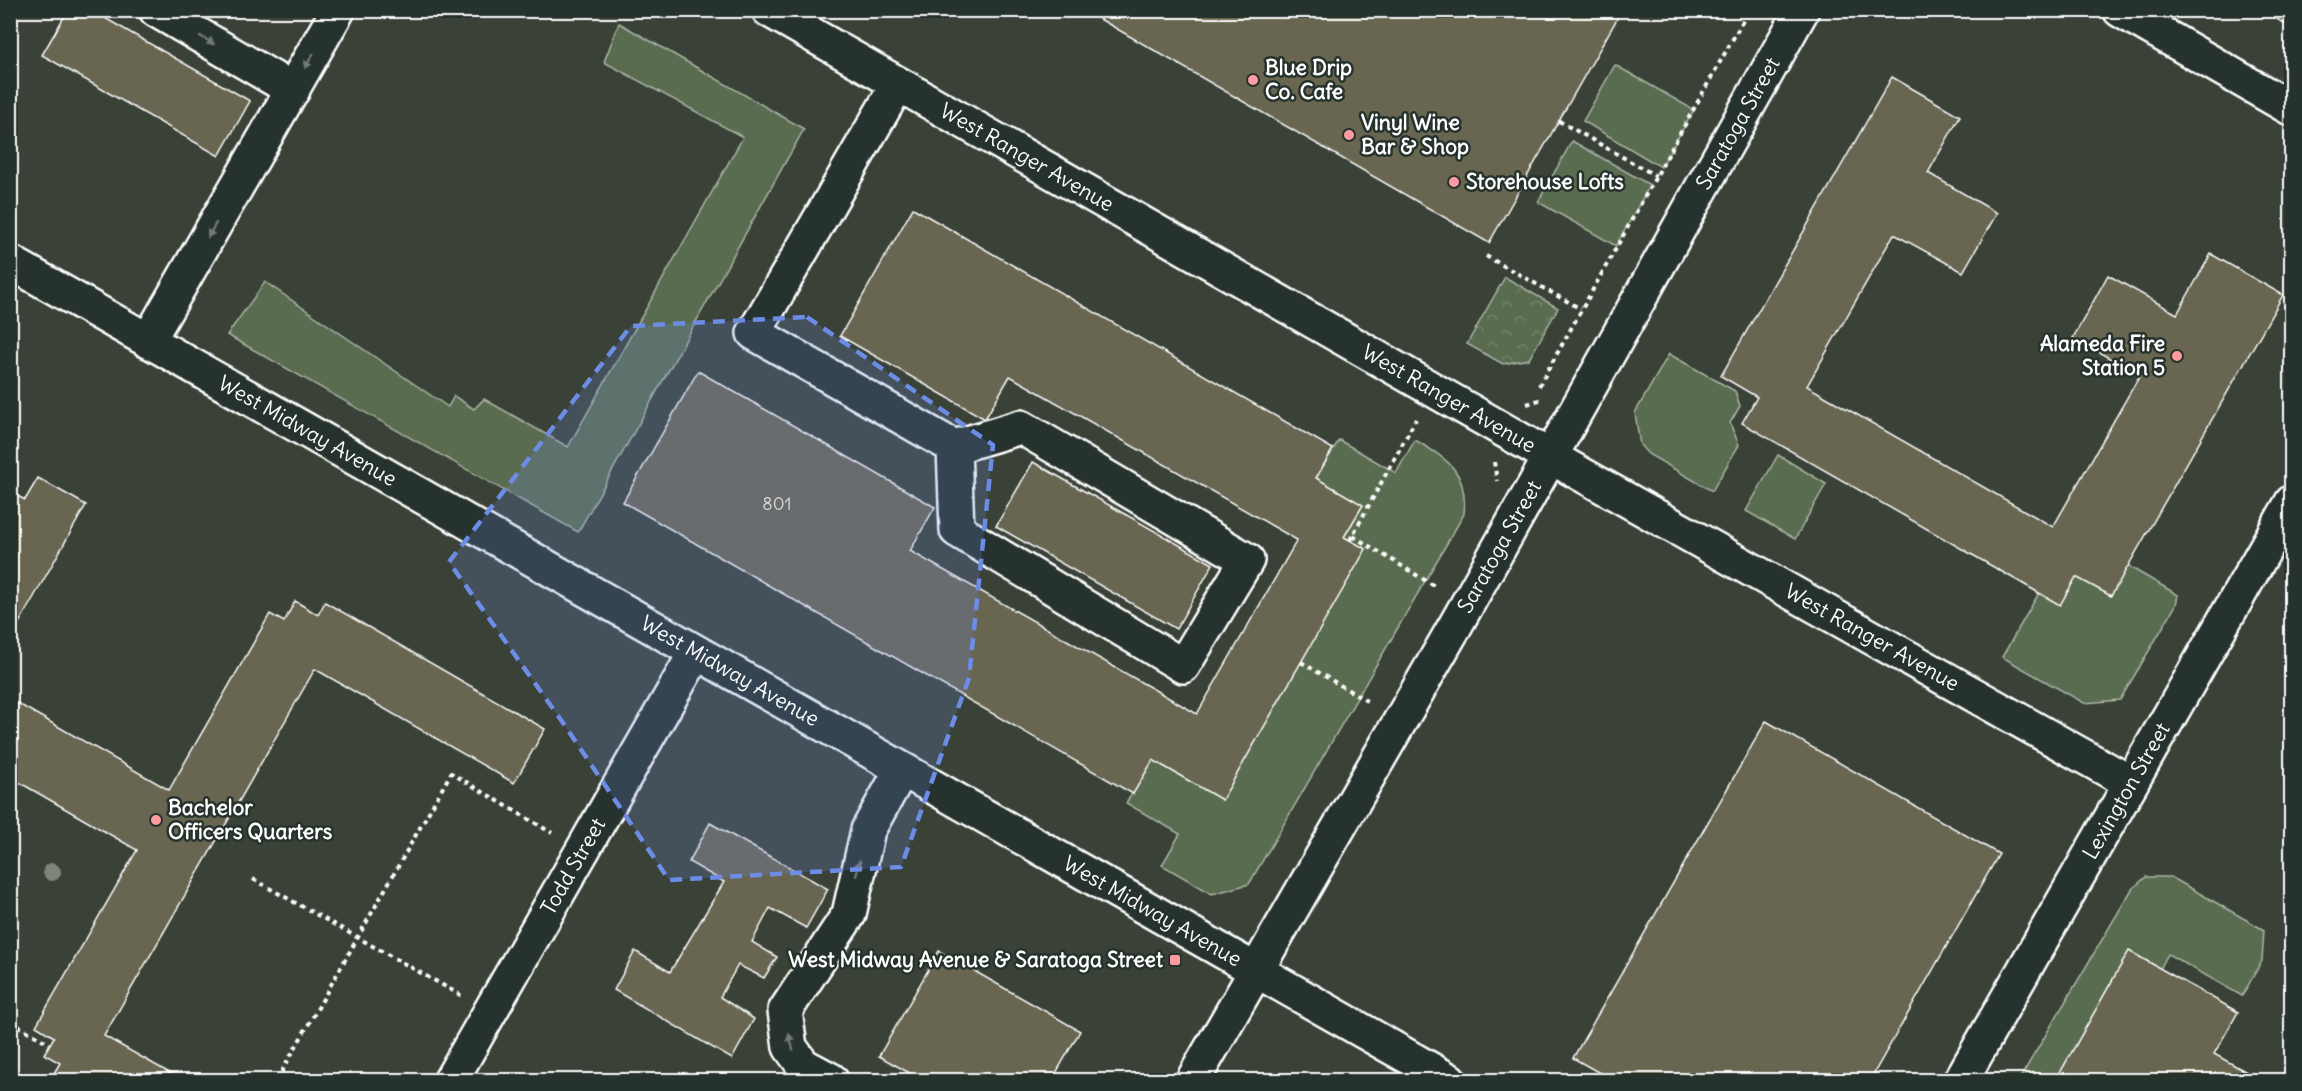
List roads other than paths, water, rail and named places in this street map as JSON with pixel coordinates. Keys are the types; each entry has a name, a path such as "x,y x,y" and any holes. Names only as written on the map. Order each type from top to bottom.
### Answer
{"street":[{"path":"156,10 293,90"},
{"path":"148,341 339,10"},
{"name":"West Ranger Avenue","path":"769,10 1549,456 2131,783"},
{"path":"2120,10 2292,108"},
{"name":"Saratoga Street","path":"1193,1080 1455,626 1801,11"},
{"path":"898,84 754,333 954,447 1021,427 1247,560 1183,666 957,530 954,447"},
{"name":"West Midway Avenue","path":"10,262 695,654 1449,1080"},
{"name":"Lexington Street","path":"1961,1080 2292,502"},
{"name":"Todd Street","path":"451,1080 695,654"},
{"path":"831,1080 803,1065 790,1047 785,1011 849,914 868,830 901,771"}],"place":[{"name":"Blue Drip Co. Cafe","path":"1253,80"},
{"name":"Vinyl Wine Bar & Shop","path":"1349,135"},
{"name":"Storehouse Lofts","path":"1454,182"},
{"name":"Alameda Fire Station 5","path":"2177,356"},
{"name":"Bachelor Officers Quarters","path":"156,820"},
{"name":"West Midway Avenue & Saratoga Street","path":"1175,960"}]}
